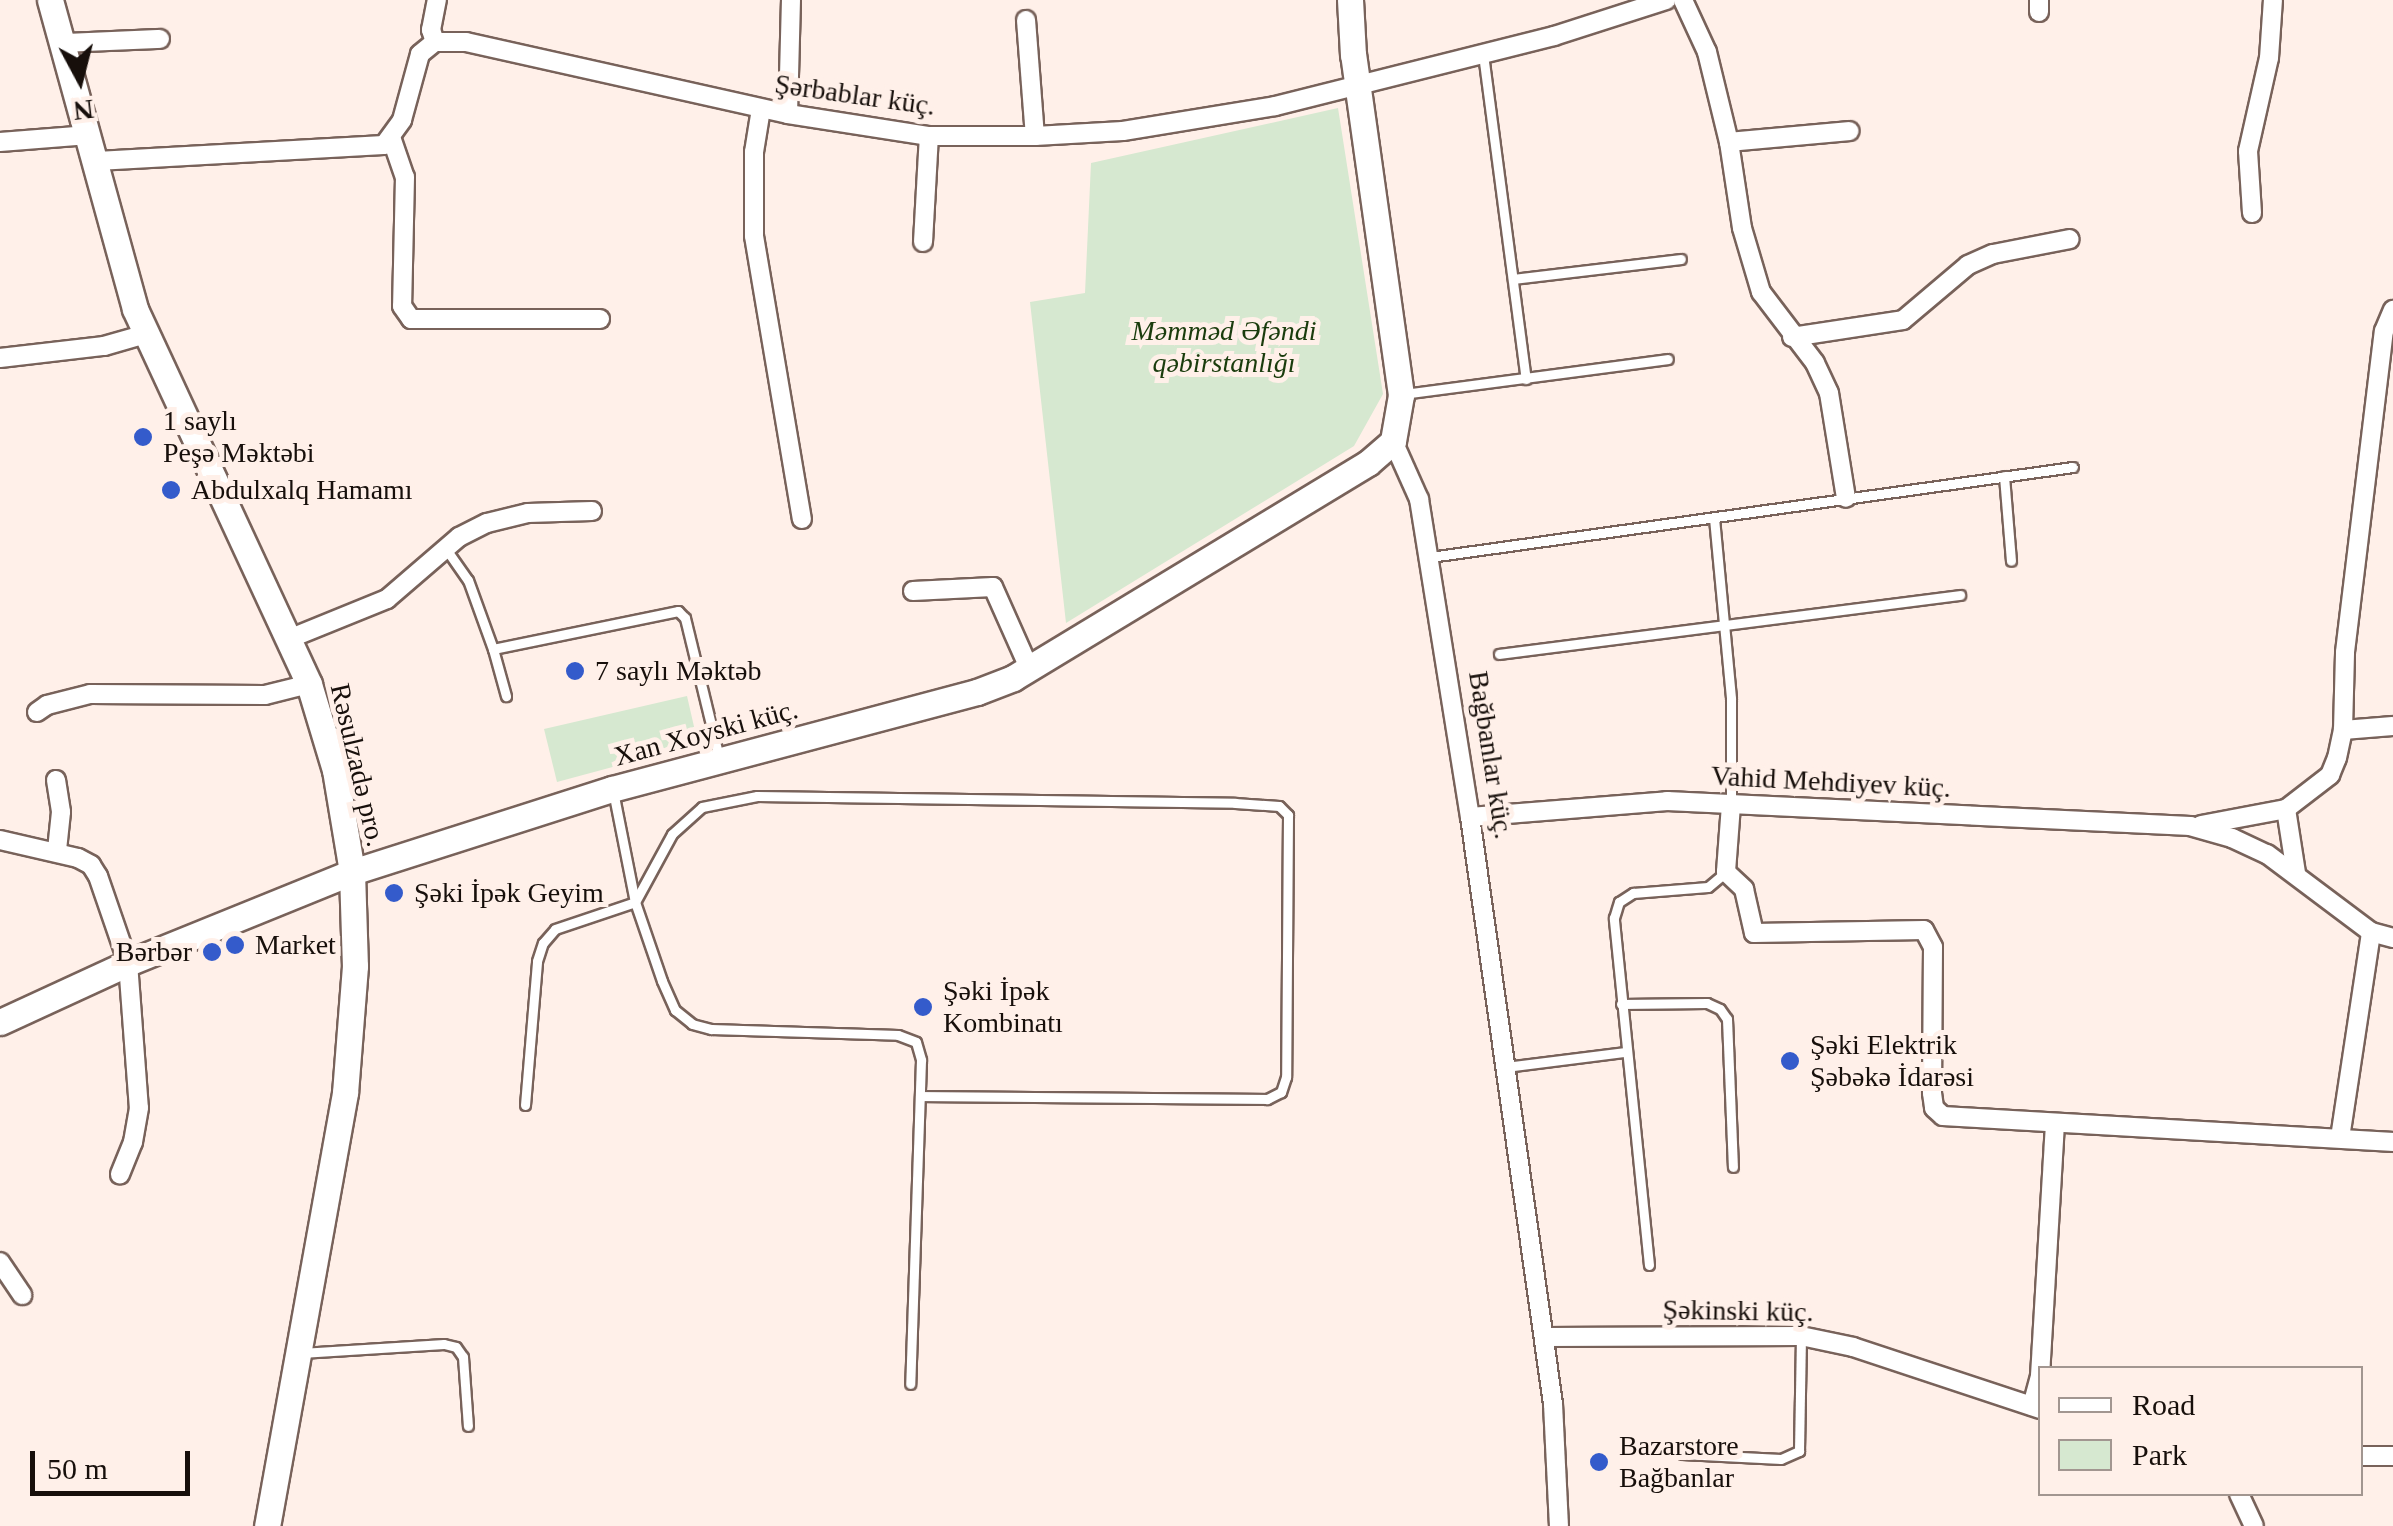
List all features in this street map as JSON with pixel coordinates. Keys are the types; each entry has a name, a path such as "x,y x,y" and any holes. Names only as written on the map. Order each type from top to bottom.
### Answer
{"street":[{"name":"Rəsulzadə pro.","path":"50,0 126,279 146,334 291,638 309,684 334,770 352,872 356,950 351,1044 340,1134 268,1526"},
{"path":"437,0 431,30 435,42 420,54 402,120 392,140 405,178 402,306 411,319 600,319"},
{"path":"788,114 791,0"},
{"path":"1350,0 1358,86 1401,395 1394,441"},
{"name":"Şərbablar küç.","path":"435,42 466,42 762,110 929,136 1035,136 1200,120 1358,86 1484,54 1666,0"},
{"path":"1684,0 1707,52 1729,142 1742,228 1761,292 1815,363 1829,393 1846,498"},
{"path":"2252,212 2248,151 2270,58 2273,0"},
{"path":"1026,20 1035,136"},
{"path":"64,43 160,38"},
{"path":"762,110 754,152 754,236 802,519"},
{"path":"1729,142 1850,132"},
{"path":"0,142 89,135"},
{"path":"923,242 929,136"},
{"path":"96,162 360,149 392,140"},
{"path":"1792,336 1903,320 1968,265 1993,254 2070,239"},
{"name":"Vahid Mehdiyev küç.","path":"1470,817 1630,802 2190,826 2286,809 2330,776 2343,730 2345,652 2384,331 2393,310"},
{"path":"0,358 104,346 146,334"},
{"name":"Bağbanlar küç.","path":"1394,441 1410,471 1430,556 1470,817 1544,1338 1558,1451 1559,1526"},
{"name":"Xan Xoyski küç.","path":"0,1022 128,963 352,872 612,789 977,692 1030,670 1334,486 1394,441"},
{"path":"291,638 386,599 446,549 487,523 528,513 592,512"},
{"path":"913,592 992,587 1030,670"},
{"path":"37,712 47,705 90,694 265,694 309,684"},
{"path":"2343,730 2393,726"},
{"path":"56,780 62,812 56,851"},
{"path":"1732,805 1726,872 1744,888 1754,932 1924,930 1932,947 1934,1108 1944,1116 2393,1142"},
{"path":"2286,809 2288,843 2296,873"},
{"name":"Vahid Mehdiyev küç.","path":"2190,826 2232,838 2296,873 2328,903 2370,932 2393,938"},
{"path":"0,840 56,851 92,865 128,963 139,1108 133,1142 120,1174"},
{"path":"2340,1138 2370,932"},
{"path":"2041,1366 2056,1123"},
{"path":"0,1262 22,1296"},
{"name":"Şəkinski küç.","path":"1544,1338 1801,1336 1840,1344 2036,1408"},
{"path":"2363,1456 2393,1456"},
{"path":"2239,1496 2254,1526"}],"lane":[{"path":"1484,54 1526,378"},
{"path":"1513,280 1681,259"},
{"path":"1401,395 1668,359"},
{"path":"1430,556 2073,467"},
{"path":"2004,476 2011,561"},
{"path":"1714,518 1733,728 1732,805"},
{"path":"446,549 468,580 494,649 506,696"},
{"path":"1499,654 1960,595"},
{"path":"494,649 678,610 685,618 720,760"},
{"path":"612,789 635,902 675,1010 692,1024 711,1029 898,1035 916,1042 921,1060 910,1384"},
{"path":"525,1105 537,961 543,943 555,930 635,902 672,834 702,807 757,796 1236,803 1279,806 1288,815 1286,1076 1281,1092 1267,1098 920,1096"},
{"path":"1649,1265 1614,918 1619,902 1633,893 1708,887 1726,872"},
{"path":"1621,1004 1707,1003 1720,1009 1727,1019 1733,1167"},
{"path":"1506,1067 1625,1052"},
{"path":"1682,1454 1781,1459 1799,1451 1801,1336"},
{"path":"298,1353 456,1347 463,1357 468,1426"}],"green space":[{"name":"Məmməd Əfəndi qəbirstanlığı","path":"1338,108 1383,394 1354,446 1066,623 1030,302 1085,293 1091,163"},
{"path":"687,696 698,744 557,782 544,729"}],"place":[{"name":"1 saylı Peşə Məktəbi","path":"143,437"},
{"name":"Abdulxalq Hamamı","path":"171,490"},
{"name":"7 saylı Məktəb","path":"575,671"},
{"name":"Şəki İpək Geyim","path":"394,893"},
{"name":"Market","path":"235,945"},
{"name":"Bərbər","path":"212,952"},
{"name":"Şəki İpək Kombinatı","path":"923,1007"},
{"name":"Şəki Elektrik Şəbəkə İdarəsi","path":"1790,1061"},
{"name":"Bazarstore Bağbanlar","path":"1599,1462"}]}
